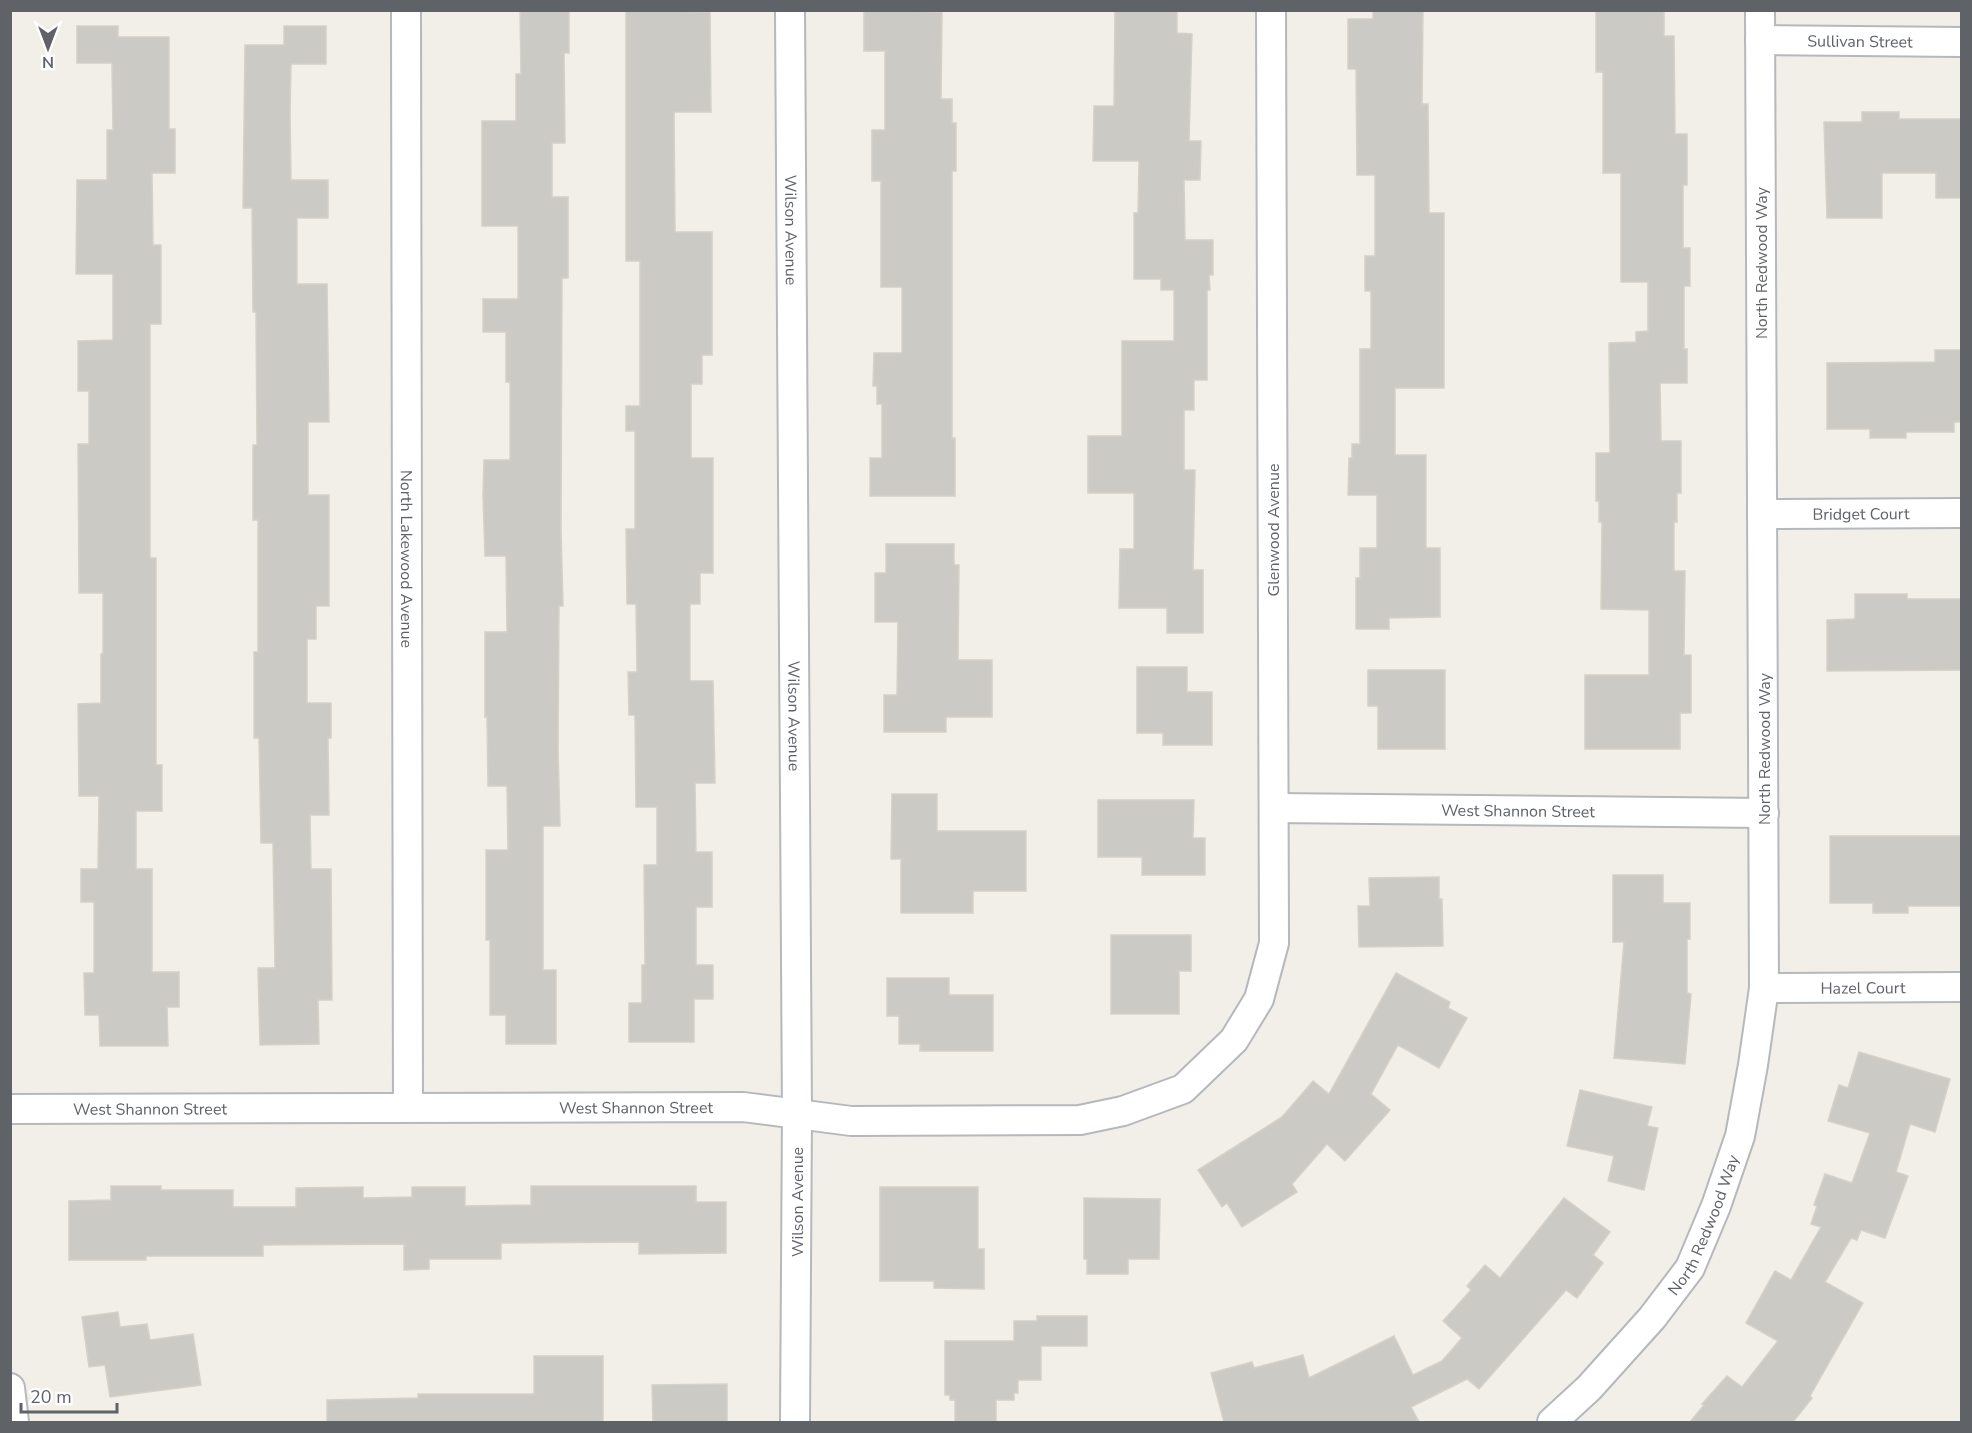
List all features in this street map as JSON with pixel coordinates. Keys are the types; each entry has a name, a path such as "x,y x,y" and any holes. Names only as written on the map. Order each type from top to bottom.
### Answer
{"street":[{"name":"North Lakewood Avenue","path":"406,10 408,1107"},
{"name":"Wilson Avenue","path":"790,10 797,1115 795,1422"},
{"name":"Glenwood Avenue","path":"1234,1040 1259,999 1274,943 1271,10"},
{"name":"North Redwood Way","path":"1552,1422 1589,1388 1652,1318 1690,1268 1716,1206 1740,1136 1754,1065 1764,988 1760,10"},
{"name":"Sullivan Street","path":"1760,40 1962,42"},
{"name":"Bridget Court","path":"1762,514 1962,513"},
{"name":"West Shannon Street","path":"1274,808 1764,813"},
{"name":"Hazel Court","path":"1764,988 1962,987"},
{"name":"West Shannon Street","path":"10,1108 743,1107 851,1121 1080,1120 1123,1111 1183,1089 1234,1040"},
{"path":"10,1388 14,1422"}],"building":[{"path":"520,10 569,10 569,53 564,53 565,143 552,143 552,197 568,197 568,278 562,278 563,606 559,606 558,749 560,826 543,826 543,970 556,970 556,1044 506,1044 506,1015 490,1015 490,940 486,940 486,850 508,850 507,786 488,786 487,717 485,717 485,632 507,632 506,556 485,556 484,460 510,460 510,382 506,382 506,332 483,332 483,299 518,299 518,226 482,226 482,121 516,121 516,74 521,74"},
{"path":"626,10 710,12 711,112 674,112 675,232 712,232 712,355 702,355 702,384 691,384 691,458 713,458 713,573 700,573 700,604 690,604 690,681 713,681 715,783 695,783 696,852 712,852 712,907 696,907 696,965 713,965 713,999 694,999 694,1042 629,1042 629,1003 642,1003 642,965 645,965 644,865 657,865 657,807 636,807 635,715 629,715 628,672 637,672 636,604 627,604 626,529 635,529 635,431 626,431 626,406 640,406 640,261 626,261"},
{"path":"868,10 942,12 941,99 952,99 952,123 956,123 956,171 952,171 952,438 955,438 955,496 870,496 870,458 882,458 882,404 877,404 877,386 873,386 874,353 902,353 902,287 881,287 881,181 872,181 872,130 885,130 885,51 864,51 864,12"},
{"path":"1115,10 1177,10 1177,33 1192,34 1189,141 1201,141 1200,180 1184,180 1185,240 1213,240 1213,275 1209,275 1210,290 1207,290 1207,380 1194,380 1194,410 1184,410 1184,470 1195,470 1193,570 1203,570 1203,633 1167,633 1167,608 1119,608 1120,549 1134,549 1134,493 1088,493 1088,436 1122,436 1122,341 1174,341 1174,290 1161,290 1161,279 1134,279 1134,213 1138,213 1139,161 1093,161 1094,106 1114,106"},
{"path":"1373,10 1423,10 1422,104 1428,104 1429,213 1444,213 1444,388 1395,388 1395,455 1426,455 1426,548 1440,548 1440,617 1389,618 1389,629 1356,629 1356,578 1360,578 1360,548 1377,548 1377,495 1348,495 1349,458 1352,458 1352,444 1360,444 1360,349 1371,349 1371,291 1365,291 1365,256 1375,256 1375,175 1357,175 1356,69 1348,69 1348,19 1373,19"},
{"path":"1596,10 1664,10 1664,36 1674,36 1675,134 1687,134 1687,185 1683,185 1683,248 1690,248 1690,286 1684,286 1684,349 1687,349 1687,383 1660,383 1661,441 1681,441 1681,493 1677,493 1677,522 1674,522 1674,571 1685,571 1684,655 1691,655 1691,713 1680,713 1680,749 1585,749 1585,675 1649,675 1649,610 1601,609 1602,522 1599,522 1599,501 1596,501 1596,453 1610,453 1609,343 1636,342 1636,332 1648,331 1648,282 1621,282 1621,173 1603,173 1603,72 1596,72"},
{"path":"77,26 118,26 118,37 169,37 169,129 175,129 175,173 152,173 153,245 161,245 161,324 150,324 150,558 156,558 156,765 162,765 162,811 136,811 136,869 152,869 152,972 179,972 179,1007 167,1007 168,1046 100,1046 99,1015 85,1015 84,973 94,973 94,902 81,902 81,869 98,869 99,796 79,796 78,704 101,703 103,593 79,593 78,444 89,444 89,391 78,391 78,341 113,340 113,274 76,274 77,180 107,180 107,130 113,130 112,63 77,63"},
{"path":"284,26 326,26 326,64 291,64 290,113 291,180 328,180 328,218 297,218 297,284 327,284 329,422 308,422 308,495 329,495 329,606 316,606 316,639 307,639 307,703 331,703 331,738 328,738 329,815 310,815 311,869 331,869 332,1000 318,1000 319,1044 260,1045 258,968 275,968 273,843 261,843 259,738 254,738 254,652 258,652 258,520 253,520 253,445 257,445 256,312 253,312 252,208 243,208 245,45 284,45"},
{"path":"1862,112 1899,112 1899,119 1962,119 1962,198 1936,198 1936,173 1882,173 1882,218 1827,218 1824,122 1862,122"},
{"path":"1935,350 1962,350 1962,422 1954,422 1954,432 1906,432 1906,438 1870,438 1870,429 1827,429 1827,363 1935,362"},
{"path":"886,544 954,544 954,565 959,565 958,660 992,660 992,717 946,717 946,732 884,732 884,695 897,695 898,622 875,622 875,573 886,573"},
{"path":"1855,594 1907,594 1907,599 1962,599 1962,670 1827,671 1827,620 1855,619"},
{"path":"1137,667 1187,667 1187,692 1212,692 1212,745 1163,745 1163,733 1137,733"},
{"path":"1368,670 1445,670 1445,749 1378,749 1378,706 1368,706"},
{"path":"892,794 937,794 937,831 1026,831 1026,891 973,891 973,913 901,913 901,859 891,859"},
{"path":"1098,800 1194,800 1193,838 1205,838 1205,875 1142,875 1142,857 1098,857"},
{"path":"1830,836 1962,836 1962,906 1908,906 1908,913 1873,913 1873,903 1830,903"},
{"path":"1613,875 1663,875 1663,903 1690,903 1687,993 1691,994 1685,1064 1614,1058 1624,942 1613,942"},
{"path":"1439,877 1443,946 1359,947 1358,906 1370,906 1369,878"},
{"path":"1111,935 1191,935 1191,971 1179,971 1179,1014 1111,1014"},
{"path":"1396,973 1450,1002 1448,1008 1467,1018 1439,1068 1398,1045 1371,1094 1390,1110 1345,1161 1327,1144 1292,1184 1297,1192 1242,1227 1227,1203 1222,1207 1198,1170 1282,1117 1313,1081 1329,1094"},
{"path":"887,978 949,978 949,995 993,995 993,1051 920,1051 920,1044 899,1044 899,1016 887,1016"},
{"path":"1859,1052 1950,1079 1935,1132 1910,1124 1896,1172 1908,1176 1885,1238 1861,1230 1857,1240 1851,1238 1825,1282 1863,1303 1810,1396 1812,1398 1793,1422 1690,1422 1704,1405 1702,1404 1727,1376 1742,1387 1778,1341 1746,1323 1775,1271 1791,1280 1821,1227 1811,1224 1817,1206 1814,1205 1825,1174 1852,1183 1870,1133 1828,1121 1839,1085 1848,1088"},
{"path":"1580,1090 1652,1107 1647,1126 1658,1128 1644,1190 1608,1181 1614,1156 1567,1146"},
{"path":"111,1186 161,1186 161,1190 233,1190 233,1207 296,1207 296,1188 363,1187 363,1198 412,1197 412,1187 465,1187 465,1206 531,1205 531,1186 696,1186 696,1202 726,1202 726,1253 639,1254 639,1242 501,1243 501,1259 429,1259 429,1269 404,1270 404,1244 263,1245 263,1256 146,1256 146,1260 69,1260 69,1201 111,1200"},
{"path":"880,1187 978,1187 978,1249 984,1249 984,1289 934,1288 934,1281 880,1281"},
{"path":"1084,1198 1160,1199 1159,1259 1128,1259 1128,1274 1087,1274 1087,1259 1084,1259"},
{"path":"1564,1198 1610,1232 1593,1255 1603,1263 1577,1298 1566,1290 1479,1389 1467,1379 1411,1407 1419,1422 1224,1422 1211,1373 1252,1362 1254,1368 1303,1355 1309,1378 1394,1336 1413,1375 1442,1361 1462,1338 1443,1321 1471,1290 1467,1286 1485,1265 1500,1278"},
{"path":"118,1312 120,1327 147,1324 150,1340 193,1334 201,1385 110,1397 105,1365 89,1367 82,1317"},
{"path":"1037,1316 1087,1316 1087,1346 1041,1346 1041,1380 1018,1380 1018,1393 1014,1393 1014,1400 996,1400 996,1422 955,1422 955,1400 950,1400 950,1395 945,1395 945,1341 1014,1341 1014,1321 1037,1321"},
{"path":"534,1356 603,1356 603,1422 327,1422 327,1400 418,1398 418,1394 534,1394"},
{"path":"727,1384 727,1422 653,1422 652,1385"}]}
